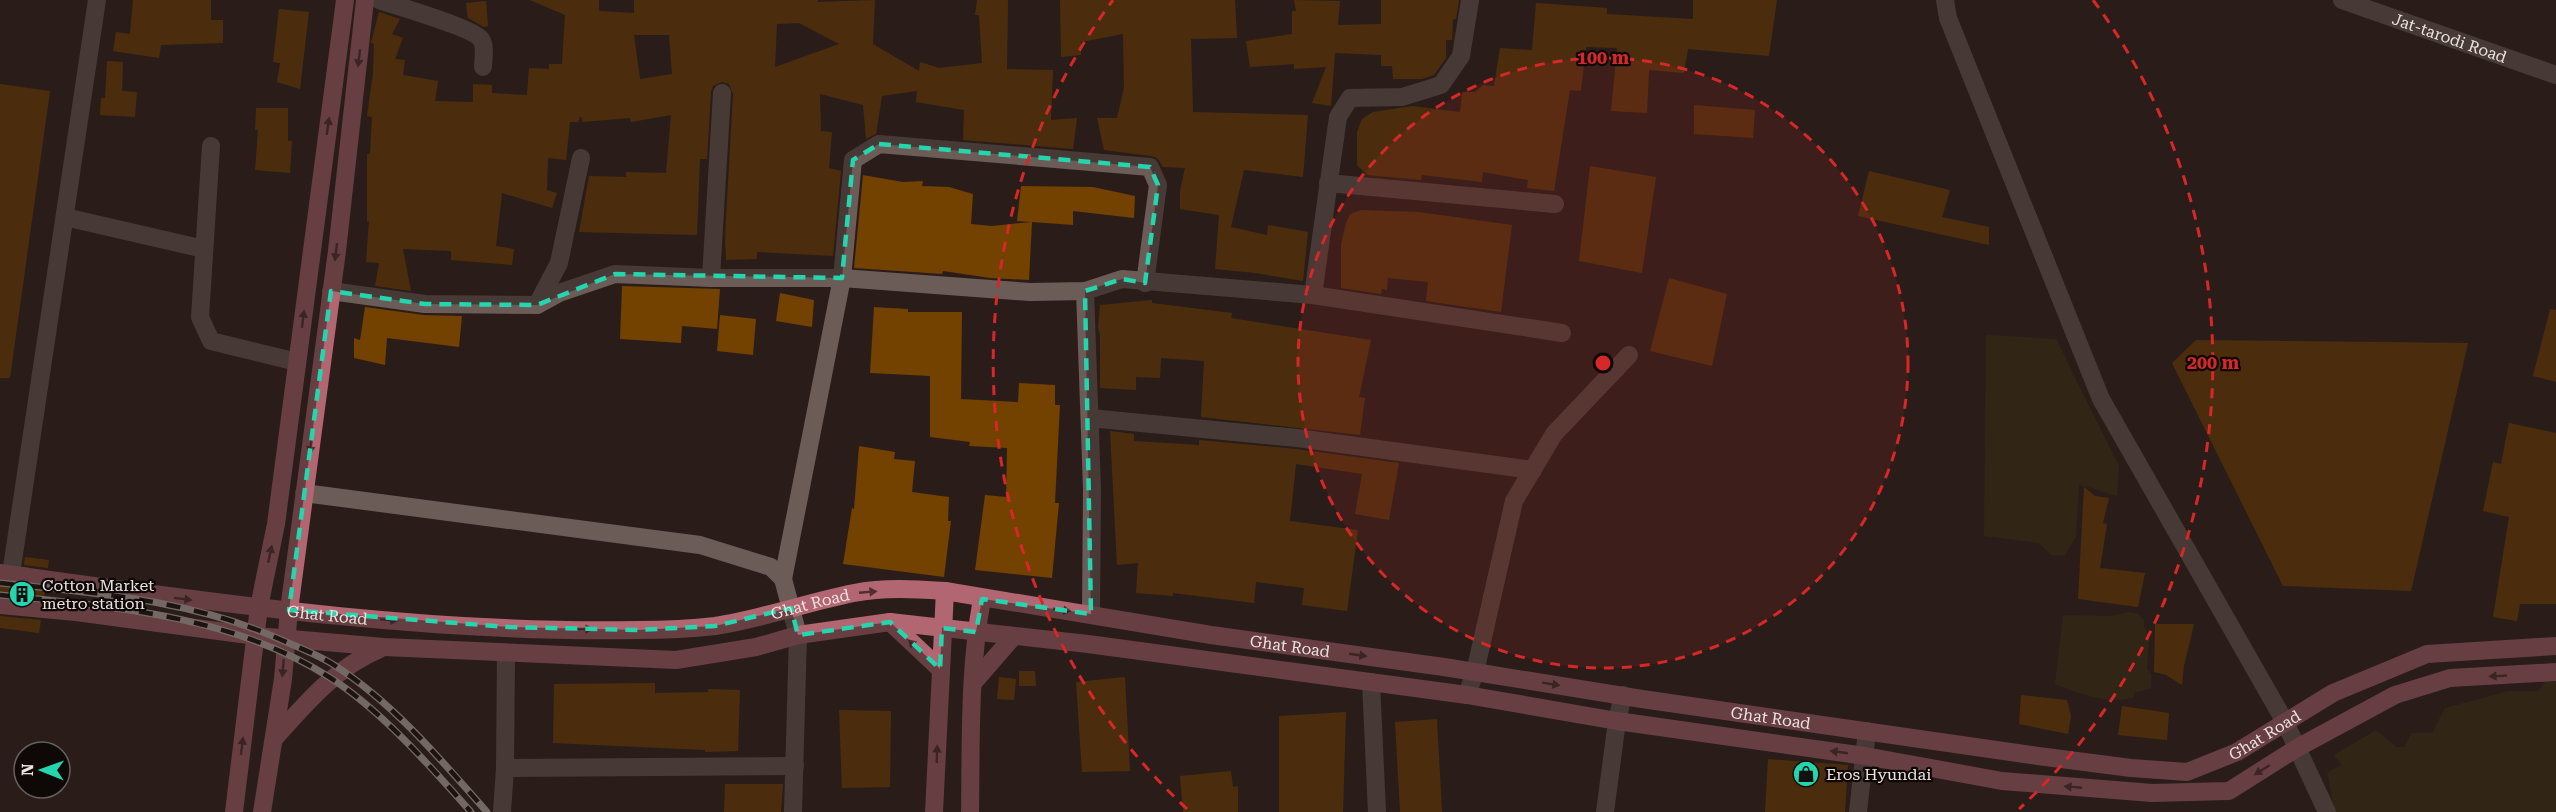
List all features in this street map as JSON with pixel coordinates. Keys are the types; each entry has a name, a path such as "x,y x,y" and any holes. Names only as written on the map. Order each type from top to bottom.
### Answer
{"main road":[{"path":"234,812 259,607 276,524 345,0"},
{"path":"262,812 331,291 365,0"},
{"path":"297,362 321,367"},
{"name":"Ghat Road","path":"5,574 187,599 365,618 508,627 638,630 715,626 856,593 904,589 945,591 982,599 1091,614 1211,635 1866,731 2061,759 2187,772 2237,752 2332,693 2427,654 2556,646"},
{"path":"934,812 945,591"},
{"path":"970,812 973,683 976,632 982,599"},
{"name":"Ghat Road","path":"0,605 76,612 256,636 384,647 676,660 756,647 798,635 890,622 1088,644 1467,695 1617,721 1865,756 2002,781 2152,793 2229,791 2297,748 2395,695 2450,678 2556,672"},
{"path":"890,622 940,669"},
{"path":"973,683 1013,637"},
{"path":"273,739 323,687 359,657 384,647"}],"street":[{"path":"5,574 65,217 98,0"},
{"path":"379,0 464,29 480,38 484,46 483,68"},
{"path":"1312,295 1338,117 1350,98 1402,97 1442,85 1461,56 1470,0"},
{"path":"1945,0 1947,18 2101,399 2285,722 2327,812"},
{"name":"Jat-tarodi Road","path":"2342,0 2556,75"},
{"path":"711,278 722,93"},
{"path":"793,812 798,635 783,579 842,278 853,160 879,144 1150,167 1158,185 1145,283"},
{"path":"211,146 200,317 211,341 297,362"},
{"path":"537,305 559,263 581,158"},
{"path":"1328,183 1555,204"},
{"path":"65,217 204,249"},
{"path":"331,291 425,304 537,305 559,293 615,274 711,278 842,278 1030,291 1085,291 1122,279 1145,283 1312,295 1562,333"},
{"path":"1085,291 1091,614"},
{"path":"1467,695 1475,672 1514,501 1554,434 1629,355"},
{"path":"1089,418 1297,438 1533,470"},
{"path":"304,493 700,545 771,567 783,579"},
{"path":"502,812 505,768 506,653"},
{"path":"1371,682 1377,812"},
{"path":"1605,812 1617,721 1623,695"},
{"path":"1858,812 1866,731"},
{"path":"505,768 795,766"}],"highlighted area":[{"path":"879,144 1150,167 1158,185 1145,283 1122,279 1085,291 1091,614 982,599 976,632 942,628 940,669 890,622 798,635 791,608 715,626 638,630 508,627 289,610 331,291 425,304 537,305 615,274 842,278 853,160"}],"shaded area":[{"path":"1986,335 2056,339 2119,466 2117,496 2079,485 2076,537 2064,556 2051,555 2039,543 1984,536"},
{"path":"2129,612 2138,614 2144,620 2144,627 2149,635 2147,669 2151,675 2151,689 2135,692 2133,698 2113,700 2084,694 2055,684 2063,615 2111,616"},
{"path":"2551,675 2556,675 2556,812 2335,812 2327,772 2342,765 2334,755 2376,730 2396,747 2405,747 2411,733 2432,733 2445,708 2509,691 2538,691"}],"building":[{"path":"133,0 211,0 211,20 223,20 223,43 161,45 159,58 113,51 116,32 130,34"},
{"path":"530,0 599,0 599,11 634,13 634,0 818,0 818,2 875,0 873,44 919,71 920,62 939,68 982,63 979,15 975,15 977,0 1008,0 1007,69 1053,70 1051,120 1077,118 1073,149 963,140 964,110 916,102 917,91 882,96 876,134 866,139 863,105 820,94 821,131 832,132 829,168 841,171 833,256 757,252 757,259 726,260 725,236 733,94 729,84 722,82 713,86 711,92 707,159 700,159 697,235 579,232 589,176 626,177 626,172 666,173 671,115 631,122 630,118 582,122 582,117 580,117 578,122 570,122 566,160 548,158 547,190 557,193 552,208 502,193 496,246 514,249 512,265 451,260 451,251 403,249 411,291 375,286 379,263 366,262 369,221 367,221 367,154 370,154 372,117 367,116 373,73 374,44 371,43 379,12 400,19 392,34 403,38 395,59 405,60 403,75 438,81 435,101 473,102 473,84 492,85 492,93 527,95 529,68 549,69 549,64 562,64 565,15","holes":["799,23 839,44 775,67 777,24","634,35 669,35 672,74 640,79"]},
{"path":"1060,0 1235,0 1237,38 1191,39 1193,112 1308,115 1303,177 1244,170 1231,227 1267,235 1268,225 1308,232 1303,281 1215,269 1219,215 1180,209 1180,191 1185,168 1163,167 1157,158 1151,156 1104,150 1097,118 1117,118 1124,88 1123,34 1081,42 1081,55 1061,57"},
{"path":"1294,0 1340,1 1338,25 1381,24 1381,0 1459,0 1456,19 1453,19 1452,40 1446,40 1446,58 1434,75 1422,79 1393,79 1392,66 1381,66 1381,55 1335,53 1331,106 1312,103 1326,67 1294,69 1294,64 1250,67 1246,41 1292,34 1292,11 1296,11"},
{"path":"1693,0 1777,0 1769,56 1688,49 1684,73 1649,70 1647,113 1611,111 1617,48 1586,47 1581,91 1570,90 1554,191 1527,188 1528,180 1483,172 1482,182 1422,175 1421,180 1367,175 1357,165 1357,132 1362,119 1373,112 1412,106 1460,112 1462,92 1475,92 1483,85 1494,86 1500,48 1532,50 1536,3 1607,8 1607,14 1693,19"},
{"path":"486,1 488,26 484,27 468,18 466,3"},
{"path":"279,9 309,12 300,89 277,82 280,63 273,62"},
{"path":"107,61 123,62 122,91 137,92 135,117 100,115 101,98 105,98"},
{"path":"0,84 50,91 10,378 0,378"},
{"path":"1694,105 1755,110 1753,138 1694,134"},
{"path":"256,108 288,108 288,141 292,141 290,173 255,170 258,130 255,130"},
{"path":"1590,166 1656,177 1642,273 1579,261"},
{"path":"1869,171 1950,190 1942,217 1989,227 1989,245 1858,216"},
{"path":"863,175 903,182 923,181 922,186 949,187 973,194 971,224 992,226 1031,222 1017,221 1021,186 1093,187 1135,196 1134,218 1073,211 1073,225 1032,222 1029,280 990,278 943,271 942,274 854,268"},
{"path":"1361,210 1419,212 1512,225 1501,312 1426,301 1428,282 1388,278 1387,290 1382,289 1381,294 1341,288 1341,244 1346,223 1350,214"},
{"path":"1669,278 1727,294 1712,366 1650,351"},
{"path":"622,286 720,289 717,329 682,326 681,343 620,339"},
{"path":"780,293 814,300 812,327 776,321"},
{"path":"1152,300 1152,303 1232,313 1231,318 1371,340 1359,397 1365,398 1360,435 1201,417 1204,361 1161,358 1160,378 1136,377 1136,390 1100,388 1098,328 1100,305"},
{"path":"365,307 424,315 462,316 459,347 387,338 385,365 354,358 354,338 360,340"},
{"path":"874,307 908,309 908,312 962,312 961,399 1018,402 1019,383 1055,385 1055,405 1060,405 1055,503 1059,503 1052,578 975,570 985,495 1006,497 1007,448 969,446 970,442 930,437 930,376 870,373"},
{"path":"2550,309 2556,310 2556,382 2533,376"},
{"path":"720,315 756,319 753,355 717,351"},
{"path":"2196,340 2468,343 2411,591 2283,586 2172,363"},
{"path":"2509,423 2556,433 2556,604 2520,604 2517,621 2493,617 2509,517 2483,511 2493,462 2501,464"},
{"path":"1110,431 1134,434 1134,441 1199,445 1199,440 1296,449 1399,463 1389,520 1355,514 1362,474 1296,464 1290,521 1358,530 1347,611 1302,605 1304,588 1256,582 1254,603 1173,593 1173,596 1136,593 1138,563 1117,565"},
{"path":"859,446 895,452 894,459 915,461 912,492 949,497 948,521 951,521 944,577 843,564 852,508 854,509"},
{"path":"2084,487 2095,496 2109,498 2103,523 2107,524 2100,568 2145,573 2138,607 2078,599"},
{"path":"25,557 49,560 48,568 24,565"},
{"path":"0,584 45,591 44,598 0,594"},
{"path":"0,616 41,620 39,633 0,628"},
{"path":"2155,624 2194,624 2182,685 2166,675 2154,672"},
{"path":"1019,671 1035,671 1036,686 1019,686"},
{"path":"999,677 1016,679 1014,700 997,699"},
{"path":"1125,677 1130,771 1082,772 1076,682"},
{"path":"655,683 655,693 708,692 708,689 740,690 738,751 705,752 705,750 553,743 554,684"},
{"path":"2021,695 2067,700 2071,716 2068,734 2019,724"},
{"path":"2122,706 2169,713 2167,740 2118,735"},
{"path":"839,710 891,711 890,787 842,788"},
{"path":"1346,712 1343,812 1279,812 1279,716"},
{"path":"1437,719 1442,812 1400,812 1395,722"},
{"path":"1768,759 1848,765 1845,812 1765,812"},
{"path":"1231,771 1233,787 1238,786 1238,812 1183,812 1180,776"},
{"path":"725,784 783,784 781,812 724,812"}],"railway":[{"path":"0,583 108,595 180,607 250,627 311,653 331,663 358,682 398,716 435,753 487,812"},
{"path":"0,595 85,604 170,617 212,627 291,656 329,677 367,705 439,776 471,812"}],"place":[{"name":"Cotton Market metro station","path":"22,594"},
{"name":"Eros Hyundai","path":"1806,774"}]}
